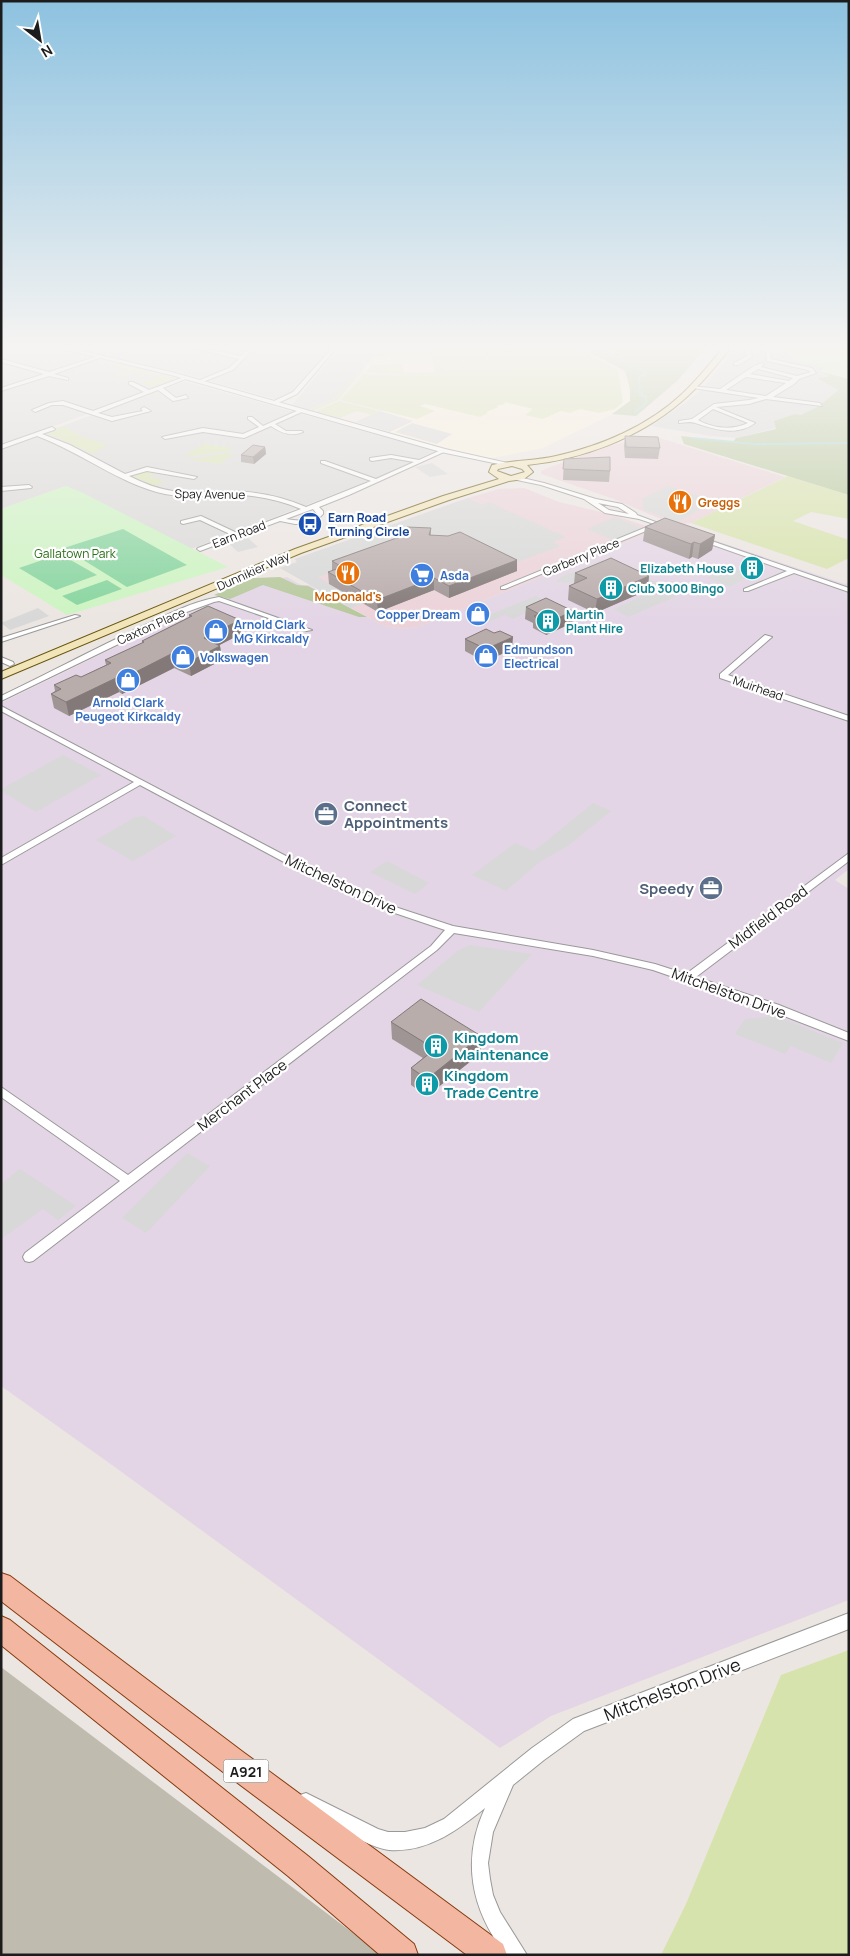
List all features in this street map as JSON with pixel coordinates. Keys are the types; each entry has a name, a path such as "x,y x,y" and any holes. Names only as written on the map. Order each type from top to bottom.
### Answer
{"main road":[{"path":"512,464 525,467 529,472 554,460 617,437"},
{"path":"512,464 554,460"},
{"name":"Dunnikier Way","path":"4,663 289,547 486,478 491,476 495,467 512,464"},
{"path":"492,471 498,476 512,478"},
{"name":"Dunnikier Way","path":"1,676 298,551 446,498 524,476 529,472"},
{"path":"4,663 20,665 58,652"},
{"name":"A921","path":"1,1585 233,1762 492,1955"},
{"name":"A921","path":"1,1629 298,1866 404,1955"}],"street":[{"path":"1,447 27,437"},
{"name":"Spay Avenue","path":"44,437 77,450 125,476 158,490 178,494 226,493 260,495 305,509"},
{"path":"394,437 478,459 512,464"},
{"path":"1,438 13,442"},
{"name":"Earn Road","path":"200,549 376,481 443,451"},
{"path":"372,458 396,455 420,462"},
{"path":"478,459 492,471"},
{"path":"323,462 376,481"},
{"path":"125,476 147,469 194,477"},
{"path":"529,472 534,480 542,484"},
{"path":"512,478 542,484 610,504 618,504 640,518"},
{"path":"1,488 29,487"},
{"path":"586,498 607,512 640,518 678,531"},
{"path":"602,508 610,504"},
{"name":"Earn Road","path":"279,519 288,522 312,520 320,514 320,511 314,506"},
{"path":"617,513 624,511 624,508"},
{"path":"183,522 201,518 237,534"},
{"name":"Carberry Place","path":"503,588 659,525"},
{"path":"696,538 848,588"},
{"path":"746,590 793,571"},
{"name":"Caxton Place","path":"1,699 132,634 171,616 213,600 218,600 308,630"},
{"path":"1,640 77,616"},
{"name":"Muirhead","path":"768,638 723,676 849,719"},
{"name":"Mitchelston Drive","path":"1,708 300,867 380,905 452,929 593,953 655,967 849,1037"},
{"path":"1,862 140,782"},
{"name":"Midfield Road","path":"688,978 849,856"},
{"name":"Merchant Place","path":"29,1257 434,948 452,929"},
{"path":"1,1091 128,1181"},
{"name":"Mitchelston Drive","path":"233,1762 375,1837 388,1841 405,1841 426,1836 450,1825 538,1754 579,1725 849,1621"},
{"path":"508,1780 495,1803 480,1847 479,1860 484,1897 497,1926 518,1955"}],"shaded area":[{"path":"1,437 21,437 1,444"},
{"path":"31,437 386,437 435,451 377,478 191,549 66,486 1,509 1,448"},
{"path":"407,437 565,437 543,448 487,459"},
{"path":"413,437 447,437 437,444"},
{"path":"647,437 657,437 785,477 691,523 675,525 614,499 541,474 541,471 550,467 608,446"},
{"path":"432,463 448,474 430,477 415,467"},
{"path":"668,486 715,501 678,522 644,510 642,499"},
{"path":"524,488 559,502 617,516 657,530 418,627 403,629 384,626 280,568 297,562 295,559 468,498 499,489"},
{"path":"468,498 482,505 489,502 566,537 553,542 560,546 510,565 404,546 318,577 362,604 351,608 280,568 297,562 295,559"},
{"path":"615,517 641,528 613,540 587,529"},
{"path":"681,529 845,584 849,582 849,869 835,880 849,889 849,1600 551,1716 500,1748 1,1386 1,703 163,624 264,581 287,577 301,585 309,585 384,626 403,629 418,627 657,530"},
{"path":"247,537 258,547 238,552 229,544 234,543 232,541"},
{"path":"604,559 682,594 628,617 614,609 653,591 607,570 576,583 555,582 563,576"},
{"path":"730,566 752,574 730,587 708,578"},
{"path":"536,596 543,600 539,607 513,619 505,615 488,622 481,618"},
{"path":"38,608 49,616 10,630 1,623"},
{"path":"63,755 101,775 36,812 1,791 1,789"},
{"path":"593,803 611,811 568,846 541,861 506,891 472,875 515,843 534,851"},
{"path":"144,816 176,836 133,861 96,840 135,817"},
{"path":"387,861 429,883 415,894 370,872"},
{"path":"470,945 532,954 479,1012 417,985 457,951"},
{"path":"776,1016 843,1043 831,1063 791,1046 785,1054 735,1034 745,1019"},
{"path":"187,1153 210,1166 146,1233 122,1218"},
{"path":"20,1169 76,1206 58,1220 43,1209 1,1239 1,1184"},
{"path":"1,1667 382,1955 1,1955"}],"green space":[{"path":"56,437 85,437 107,445 93,454"},
{"path":"681,437 733,442 736,438 849,437 849,495 684,444"},
{"path":"203,444 232,448 229,451 183,457"},
{"path":"227,453 233,454 220,464 190,460"},
{"path":"147,470 157,471 149,477 164,480 155,486 132,476"},
{"path":"788,476 849,495 849,519 811,512 793,521 849,540 849,558 827,569 691,523"},
{"name":"Gallatown Park","path":"66,486 228,567 67,615 1,575 1,509"},
{"path":"123,529 187,565 127,587 64,548"},
{"path":"60,554 97,575 56,590 19,568"},
{"path":"280,577 297,585 308,586 367,617 359,617 263,585 230,599 214,595 253,578"},
{"path":"107,580 122,589 77,605 62,596"},
{"path":"849,1650 849,1955 661,1955 686,1904 781,1675"}],"building":[{"path":"625,437 658,437 660,448 626,447"},
{"path":"253,445 265,447 253,457 241,455"},
{"path":"610,457 610,471 563,469 564,459"},
{"path":"665,518 715,535 700,544 694,542 691,544 645,527"},
{"name":"Asda","path":"407,527 431,528 429,535 448,536 460,532 517,560 449,586 434,578 377,600 328,572 342,567 332,561 405,535"},
{"path":"611,558 649,576 597,599 569,586 587,578 575,573"},
{"path":"546,598 573,611 547,623 534,616 539,614 526,607"},
{"path":"208,606 240,620 204,638 220,646 189,662 171,654 120,680 116,678 66,702 51,694 61,689 54,685 76,675 81,677 111,663 105,660 144,642 142,641"},
{"path":"486,629 494,633 500,631 513,637 486,649 465,639"},
{"path":"421,999 481,1036 427,1079 411,1068 435,1049 391,1022"}],"waterway":[{"path":"692,438 755,444 849,443"}],"place":[{"name":"Greggs","path":"680,502"},
{"name":"Earn Road Turning Circle","path":"310,524"},
{"name":"Elizabeth House","path":"752,568"},
{"name":"McDonald's","path":"348,573"},
{"name":"Asda","path":"422,575"},
{"name":"Club 3000 Bingo","path":"611,588"},
{"name":"Copper Dream","path":"478,614"},
{"name":"Martin Plant Hire","path":"548,621"},
{"name":"Arnold Clark MG Kirkcaldy","path":"216,631"},
{"name":"Edmundson Electrical","path":"486,656"},
{"name":"Volkswagen","path":"183,657"},
{"name":"Arnold Clark Peugeot Kirkcaldy","path":"128,680"},
{"name":"Connect Appointments","path":"326,814"},
{"name":"Speedy","path":"711,888"},
{"name":"Kingdom Maintenance","path":"436,1046"},
{"name":"Kingdom Trade Centre","path":"427,1084"}]}
